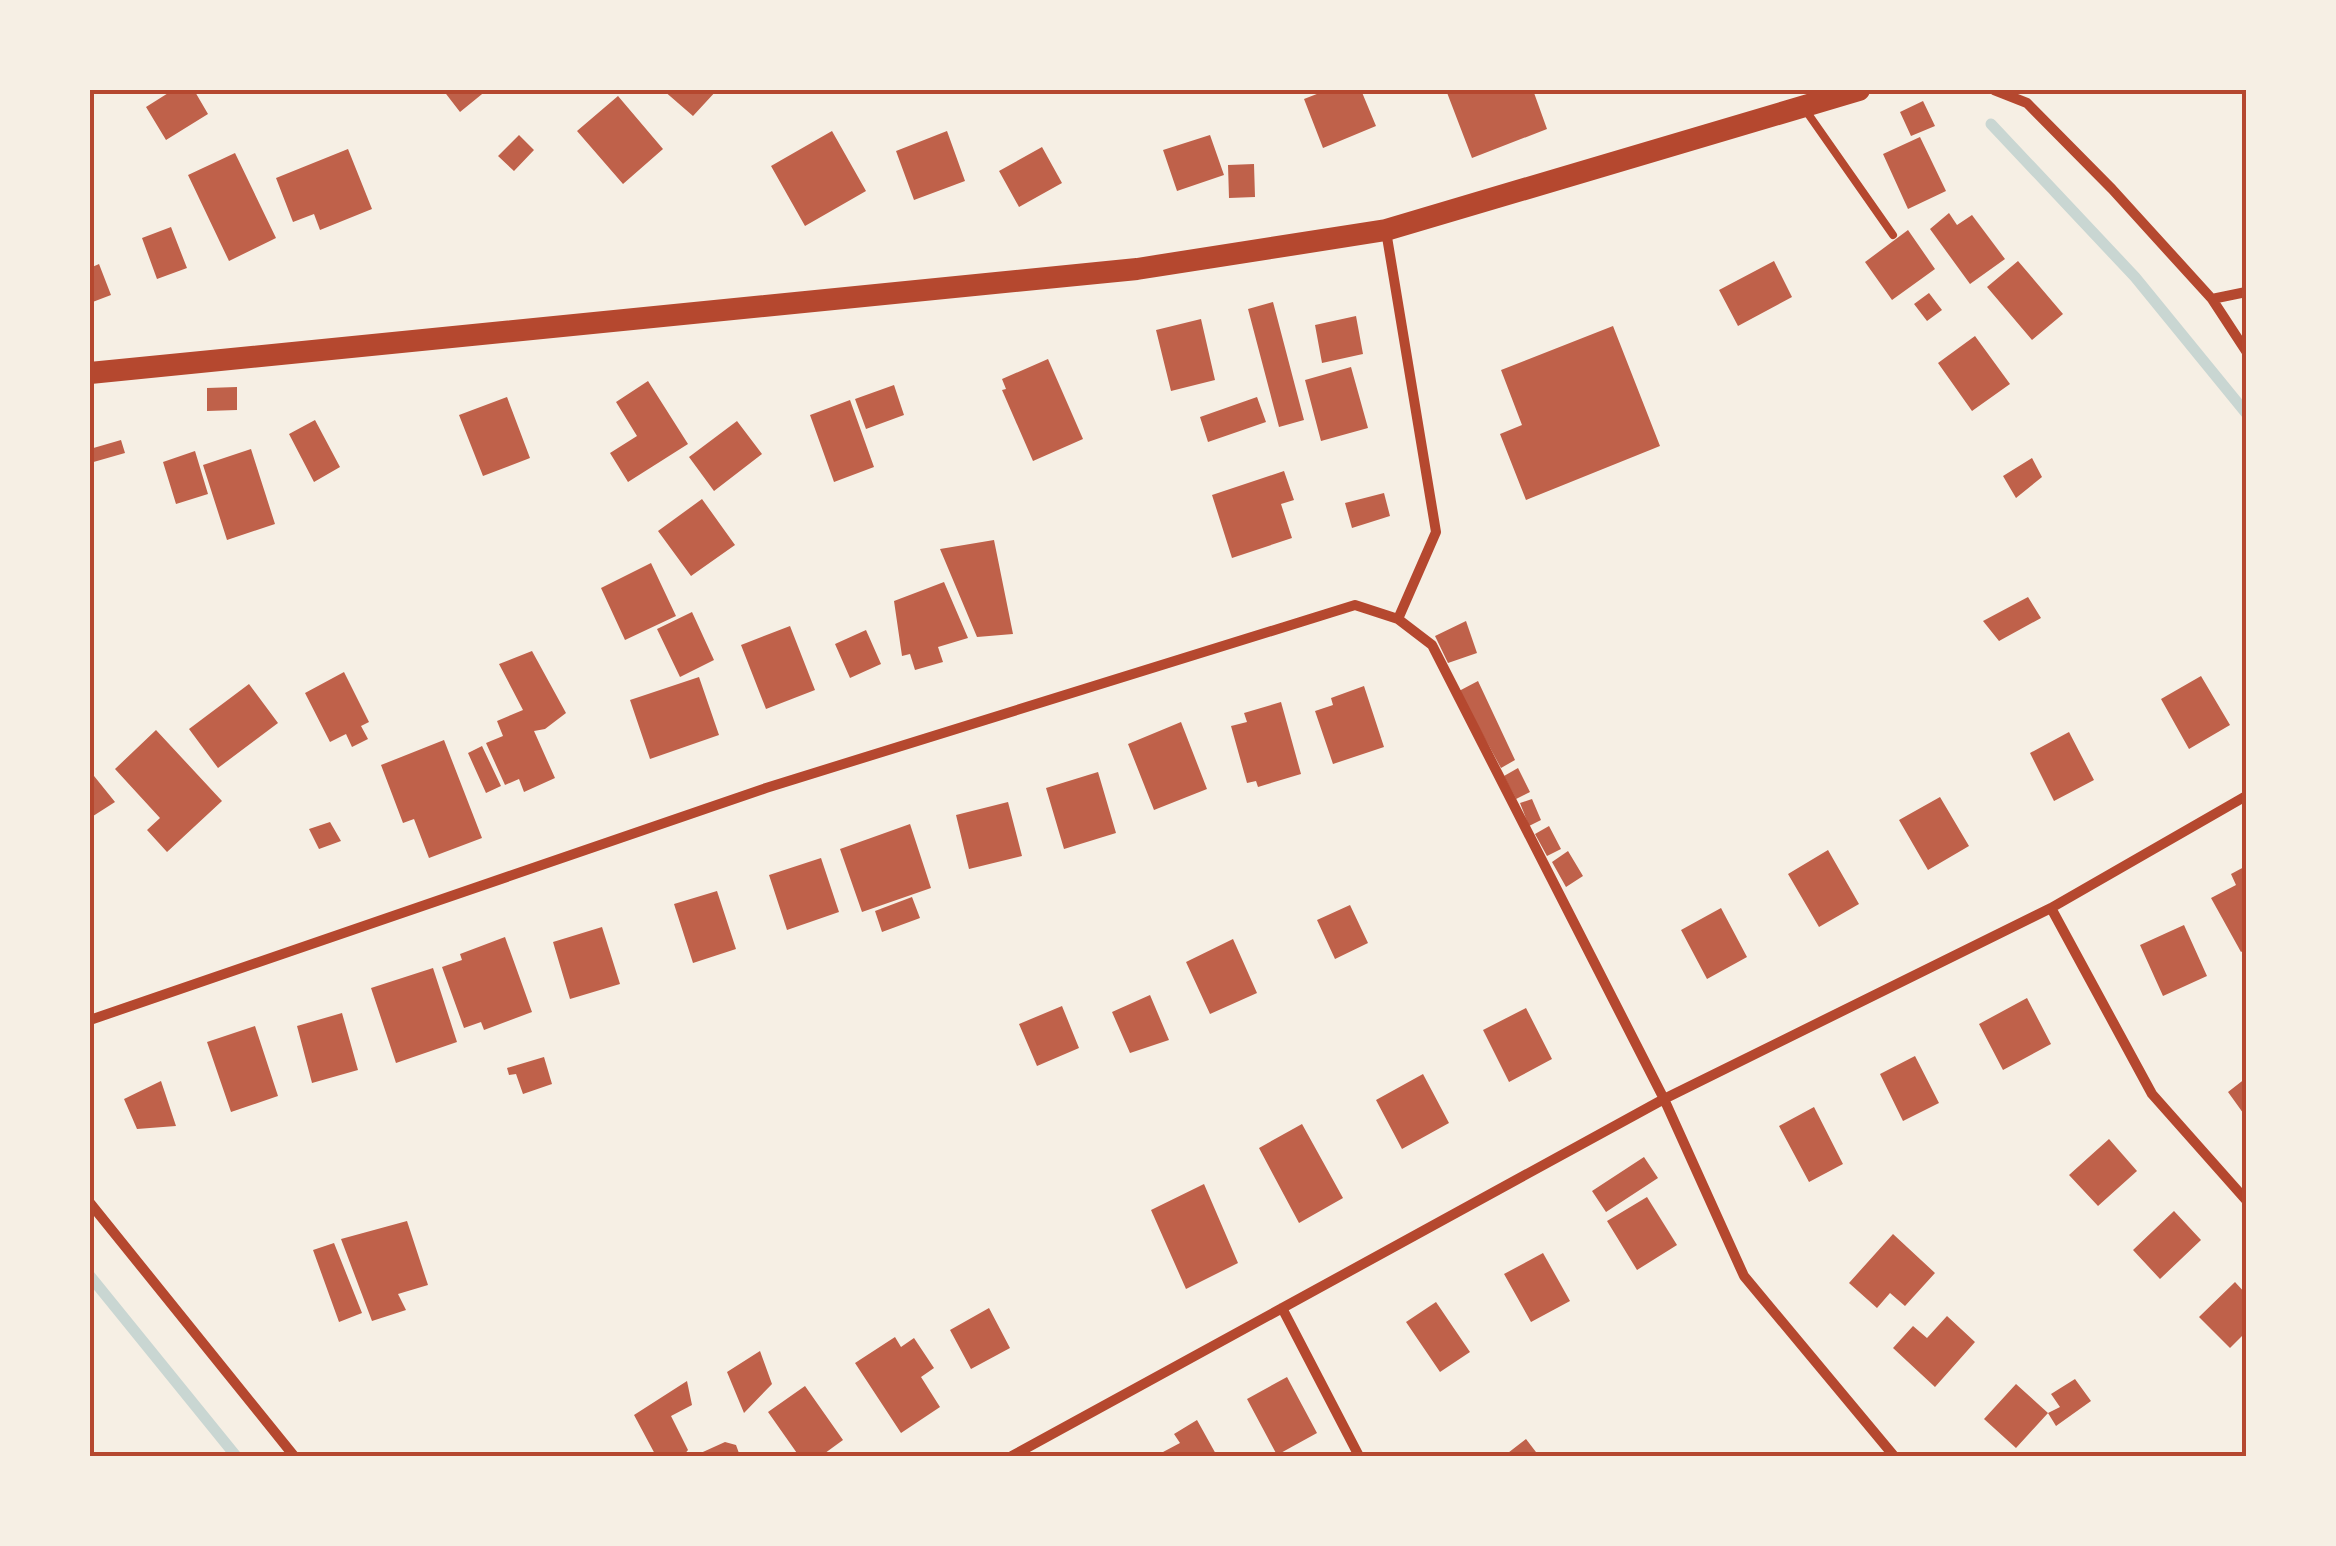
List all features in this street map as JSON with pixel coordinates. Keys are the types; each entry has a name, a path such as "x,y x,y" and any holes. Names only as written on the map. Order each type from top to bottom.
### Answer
{"main road":[{"path":"90,373 1138,269 1386,230 1859,90"}],"street":[{"path":"1994,90 2028,103 2112,189 2212,299 2246,351"},
{"path":"1386,230 1436,532 1398,618"},
{"path":"2212,299 2246,292"},
{"path":"90,1020 766,788 1355,605 1398,618 1432,645 1664,1099 1744,1276 1894,1456"},
{"path":"1012,1456 1664,1099 2052,908 2246,796"},
{"path":"2052,908 2152,1094 2246,1200"},
{"path":"90,1203 294,1456"},
{"path":"1282,1308 1359,1456"}],"lane":[{"path":"1804,108 1893,235"}],"building":[{"path":"173,90 194,90 208,114 166,140 146,107"},
{"path":"443,90 487,90 460,112"},
{"path":"663,90 717,90 693,116"},
{"path":"1327,90 1361,90 1376,126 1323,148 1304,99"},
{"path":"1446,90 1533,90 1547,129 1472,158"},
{"path":"618,96 663,149 623,184 577,131"},
{"path":"1923,101 1935,126 1911,136 1900,112"},
{"path":"832,131 866,191 805,226 771,166"},
{"path":"947,131 965,181 914,200 896,151"},
{"path":"519,135 534,150 514,171 498,156"},
{"path":"1210,135 1224,175 1177,191 1163,150"},
{"path":"1920,137 1946,191 1908,209 1883,154"},
{"path":"1042,147 1062,183 1019,207 999,171"},
{"path":"348,149 372,209 320,230 314,214 293,222 276,178"},
{"path":"235,153 276,238 229,261 188,175"},
{"path":"1254,164 1255,197 1229,198 1228,165"},
{"path":"1949,213 1957,225 1972,215 2005,259 1970,284 1930,229"},
{"path":"171,227 187,268 157,279 142,238"},
{"path":"1908,230 1935,269 1892,300 1865,262"},
{"path":"1774,261 1792,297 1738,326 1719,290"},
{"path":"2018,261 2063,314 2032,340 1987,287"},
{"path":"99,264 111,295 90,303 90,268"},
{"path":"1929,293 1942,310 1927,321 1914,304"},
{"path":"1273,302 1304,420 1279,427 1248,309"},
{"path":"1356,316 1363,354 1322,363 1315,325"},
{"path":"1201,319 1215,380 1171,391 1156,330"},
{"path":"1613,326 1660,446 1526,500 1500,434 1522,425 1501,370"},
{"path":"1975,336 2010,384 1972,411 1938,363"},
{"path":"1048,359 1083,439 1033,461 1002,390 1006,389 1002,379"},
{"path":"1351,367 1368,428 1321,441 1305,380"},
{"path":"648,381 688,444 628,482 610,453 637,436 616,402"},
{"path":"894,385 904,415 866,429 855,399"},
{"path":"237,387 237,410 207,411 207,388"},
{"path":"507,397 530,458 483,476 459,415"},
{"path":"1257,397 1266,422 1208,442 1200,417"},
{"path":"850,400 874,467 834,482 810,415"},
{"path":"315,420 340,467 314,482 289,434"},
{"path":"737,421 762,454 714,491 689,457"},
{"path":"121,440 125,453 90,463 90,449"},
{"path":"251,449 275,524 227,540 203,465"},
{"path":"195,451 208,494 176,504 163,462"},
{"path":"2032,458 2042,477 2016,498 2003,476"},
{"path":"1284,471 1294,500 1281,504 1292,538 1232,558 1212,495"},
{"path":"1384,493 1390,516 1352,528 1345,503"},
{"path":"702,499 735,545 691,576 658,531"},
{"path":"994,540 1013,634 977,637 940,549"},
{"path":"651,563 676,616 625,640 601,588"},
{"path":"944,582 968,638 938,647 943,662 915,670 910,654 902,656 894,601"},
{"path":"2028,597 2041,618 1999,641 1983,621"},
{"path":"692,612 714,660 680,677 657,629"},
{"path":"1466,621 1477,653 1448,663 1435,636"},
{"path":"790,626 815,690 766,709 741,645"},
{"path":"866,630 881,664 850,678 835,644"},
{"path":"532,651 566,713 545,729 534,731 555,778 524,792 519,779 505,785 486,743 503,736 497,721 523,710 499,664"},
{"path":"344,672 369,722 361,726 368,739 352,747 346,734 330,742 305,693"},
{"path":"2201,676 2230,725 2189,749 2161,699"},
{"path":"699,677 719,735 650,759 630,700"},
{"path":"1478,681 1515,760 1501,768 1459,691"},
{"path":"249,684 278,723 218,768 189,729"},
{"path":"1364,686 1384,747 1333,764 1315,711 1333,705 1331,698"},
{"path":"1281,702 1301,774 1258,787 1256,781 1247,783 1231,726 1247,722 1244,713"},
{"path":"1181,722 1207,789 1154,810 1128,744"},
{"path":"156,730 222,801 167,852 147,830 160,818 115,769"},
{"path":"2069,732 2094,780 2054,801 2030,753"},
{"path":"444,740 482,838 429,858 414,819 403,823 381,765"},
{"path":"482,746 501,786 486,793 468,753"},
{"path":"1518,768 1530,792 1516,799 1504,776"},
{"path":"90,771 115,802 90,818"},
{"path":"1098,772 1116,833 1064,849 1046,788"},
{"path":"1940,797 1969,846 1928,870 1899,820"},
{"path":"1532,799 1541,820 1529,826 1520,803"},
{"path":"1008,802 1022,856 969,869 956,815"},
{"path":"330,822 341,841 319,849 309,829"},
{"path":"910,824 931,888 862,912 840,849"},
{"path":"1549,826 1561,849 1547,856 1535,834"},
{"path":"1828,850 1859,904 1819,927 1788,874"},
{"path":"1568,851 1583,876 1566,887 1552,862"},
{"path":"821,858 839,912 787,930 769,875"},
{"path":"2246,866 2246,949 2241,952 2211,898 2236,885 2231,874"},
{"path":"717,891 736,949 693,963 674,904"},
{"path":"912,897 920,918 882,932 875,911"},
{"path":"1350,905 1368,943 1335,959 1317,920"},
{"path":"1721,908 1747,957 1707,979 1681,930"},
{"path":"2184,925 2207,976 2163,996 2140,945"},
{"path":"602,927 620,984 570,999 553,942"},
{"path":"505,937 532,1012 484,1030 481,1022 464,1028 442,967 462,960 460,954"},
{"path":"1233,939 1257,993 1210,1014 1186,962"},
{"path":"433,968 457,1042 396,1063 371,988"},
{"path":"1150,995 1169,1040 1130,1053 1112,1012"},
{"path":"2027,998 2051,1044 2003,1070 1979,1024"},
{"path":"1062,1006 1079,1048 1037,1066 1019,1024"},
{"path":"1526,1008 1552,1059 1509,1082 1483,1030"},
{"path":"342,1013 358,1070 312,1083 297,1026"},
{"path":"255,1026 278,1096 231,1112 207,1042"},
{"path":"1915,1056 1939,1103 1903,1121 1880,1074"},
{"path":"544,1057 552,1084 523,1094 516,1074 509,1075 507,1068"},
{"path":"1423,1074 1449,1123 1402,1149 1376,1100"},
{"path":"2246,1078 2246,1117 2228,1092"},
{"path":"161,1081 176,1126 137,1129 124,1099"},
{"path":"1814,1107 1843,1164 1809,1182 1779,1126"},
{"path":"1302,1124 1343,1198 1299,1223 1259,1148"},
{"path":"2109,1139 2137,1171 2098,1206 2069,1175"},
{"path":"1644,1157 1658,1178 1606,1212 1592,1191"},
{"path":"1204,1184 1238,1263 1186,1289 1151,1210"},
{"path":"1647,1197 1677,1245 1637,1270 1607,1221"},
{"path":"2174,1211 2201,1240 2160,1279 2133,1250"},
{"path":"407,1221 428,1285 398,1294 406,1310 372,1321 341,1239"},
{"path":"1893,1234 1935,1273 1905,1306 1890,1293 1877,1308 1849,1283"},
{"path":"334,1243 362,1313 339,1322 313,1250"},
{"path":"1543,1253 1570,1301 1531,1322 1504,1274"},
{"path":"2235,1282 2246,1294 2246,1332 2230,1348 2199,1317"},
{"path":"1436,1302 1470,1352 1440,1372 1406,1322"},
{"path":"989,1308 1010,1348 971,1369 950,1330"},
{"path":"1947,1316 1975,1342 1935,1387 1893,1348 1913,1326 1927,1338"},
{"path":"895,1337 901,1347 914,1338 934,1368 921,1377 940,1407 901,1433 855,1363"},
{"path":"760,1351 772,1384 744,1413 727,1372"},
{"path":"1287,1377 1317,1433 1277,1455 1247,1399"},
{"path":"2075,1379 2091,1401 2056,1426 2048,1413 2060,1407 2051,1394"},
{"path":"687,1381 692,1405 671,1416 688,1450 683,1456 656,1456 634,1415"},
{"path":"2016,1384 2048,1413 2016,1448 1984,1419"},
{"path":"805,1386 843,1440 821,1456 799,1456 768,1412"},
{"path":"1197,1420 1217,1456 1166,1456 1163,1452 1180,1443 1174,1434"},
{"path":"1526,1439 1539,1456 1504,1456"},
{"path":"725,1442 736,1445 740,1456 694,1456"}],"waterway":[{"path":"1991,124 2135,277 2246,413"},
{"path":"90,1276 236,1456"}]}
